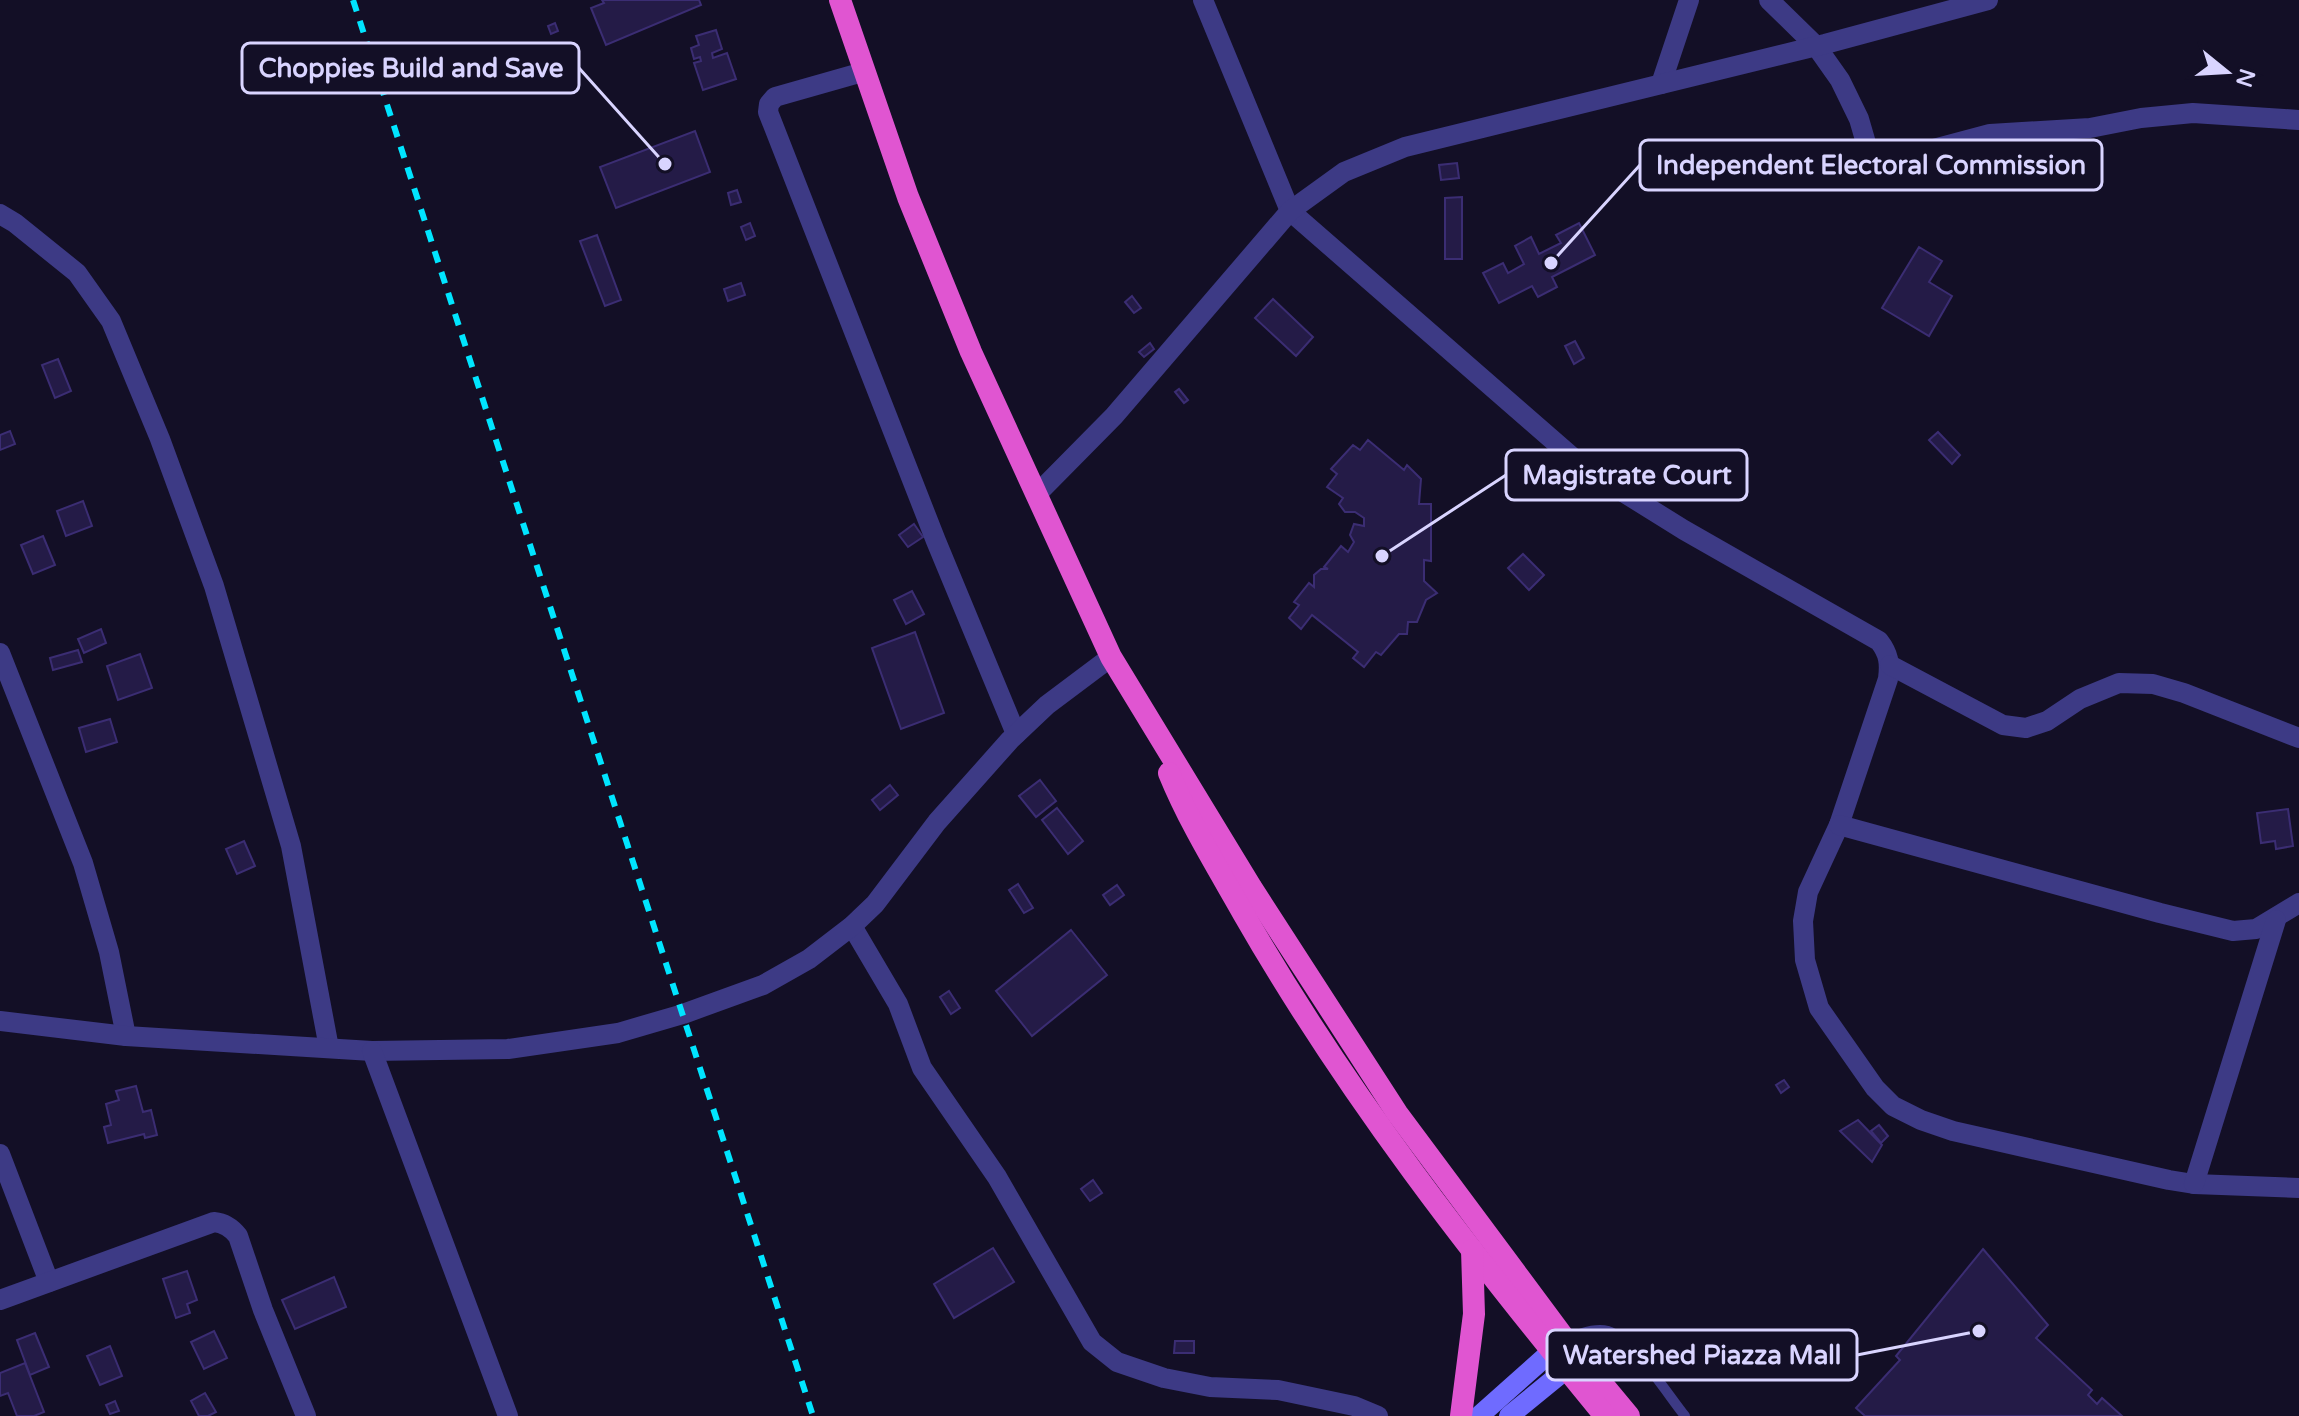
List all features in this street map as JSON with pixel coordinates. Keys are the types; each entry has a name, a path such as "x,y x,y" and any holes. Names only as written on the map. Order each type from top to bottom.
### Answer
{"highway":[{"path":"840,0 908,197 971,352 1111,657 1251,887 1397,1113 1573,1364 1605,1416"},
{"path":"1145,717 1183,807 1286,987 1423,1188 1472,1250 1558,1345"},
{"path":"1461,1416 1474,1314 1472,1250"},
{"path":"1573,1364 1629,1416"}],"main road":[{"path":"1479,1416 1558,1345"},
{"path":"1509,1416 1573,1364"}],"street":[{"path":"1203,0 1290,211 1586,469 1684,530 1879,641 1887,651 1890,665 1888,679 1839,825 1808,892 1803,921 1805,960 1819,1008 1875,1088 1893,1106 1953,1131 2194,1184 2299,1188"},
{"path":"1661,84 1689,0"},
{"path":"1769,0 1816,46 1840,80 1859,119 1868,150 1874,157 1930,150 1990,134 2090,128 2141,118 2193,113 2299,120"},
{"path":"1036,495 1114,416 1290,211 1344,172 1405,147 1816,46 1988,0"},
{"path":"863,72 775,97 769,104 768,112 936,541 1016,734"},
{"path":"0,214 77,273 111,321 160,439 214,586 291,846 329,1048"},
{"path":"0,653 83,863 109,952 126,1036"},
{"path":"0,1021 126,1036 372,1051 508,1049 618,1033 683,1014 763,985 809,959 852,926 875,904 937,822 1016,734 1047,705 1111,657"},
{"path":"1890,665 2003,725 2026,728 2047,721 2080,699 2119,683 2153,684 2299,738"},
{"path":"1839,825 2233,931 2256,929 2276,920 2299,903"},
{"path":"2194,1184 2276,920"},
{"path":"852,926 898,1004 922,1068 997,1177 1092,1342 1117,1362 1164,1378 1210,1387 1278,1390 1354,1406 1378,1416"},
{"path":"372,1051 508,1416"},
{"path":"0,1154 49,1282"},
{"path":"0,1300 214,1222 227,1225 238,1236 263,1310 306,1416"}],"lane":[{"path":"1558,1345 1591,1331 1607,1331 1625,1339 1685,1416"},
{"path":"1573,1364 1607,1331"}],"building":[{"path":"602,0 699,0 701,5 606,45 591,8 604,3"},
{"path":"555,23 558,31 551,34 548,26"},
{"path":"716,30 722,49 712,53 713,58 727,53 736,79 703,90 694,63 701,61 700,57 694,59 691,48 699,45 696,36"},
{"path":"695,131 710,172 616,208 600,167"},
{"path":"1457,163 1459,178 1441,180 1439,165"},
{"path":"737,190 741,202 731,205 728,193"},
{"path":"1462,197 1462,259 1445,259 1445,198"},
{"path":"750,223 755,236 746,240 741,227"},
{"path":"1579,223 1595,255 1552,277 1557,287 1538,297 1532,286 1499,303 1483,273 1503,263 1508,273 1524,264 1515,246 1531,237 1539,254 1561,243 1556,235"},
{"path":"597,235 621,300 605,306 580,241"},
{"path":"1919,247 1942,261 1929,282 1952,296 1929,336 1882,308"},
{"path":"741,283 745,295 728,301 724,289"},
{"path":"1132,296 1141,308 1134,313 1125,302"},
{"path":"1273,299 1313,337 1296,356 1255,318"},
{"path":"1575,341 1584,358 1574,364 1565,346"},
{"path":"1150,343 1154,349 1144,357 1139,352"},
{"path":"58,359 71,391 55,398 42,365"},
{"path":"1179,389 1188,400 1184,403 1175,392"},
{"path":"10,431 15,444 0,450 0,435"},
{"path":"1938,432 1960,455 1952,464 1929,440"},
{"path":"1368,440 1404,470 1407,465 1421,479 1419,504 1431,504 1431,561 1424,560 1424,581 1437,593 1426,600 1417,622 1408,622 1407,634 1399,634 1381,655 1376,652 1364,667 1353,658 1358,652 1312,615 1301,629 1289,618 1299,605 1294,602 1309,583 1314,587 1314,575 1321,569 1328,569 1324,567 1341,546 1348,552 1354,542 1350,535 1354,524 1364,526 1364,518 1355,512 1345,512 1339,504 1343,498 1327,487 1337,474 1331,469 1353,445 1360,450"},
{"path":"83,501 92,526 66,536 57,511"},
{"path":"914,524 923,537 908,547 899,535"},
{"path":"43,536 55,565 33,574 21,545"},
{"path":"1523,554 1544,575 1529,590 1508,568"},
{"path":"912,591 924,614 906,624 894,600"},
{"path":"101,629 106,643 84,653 78,639"},
{"path":"915,632 944,713 901,729 872,648"},
{"path":"78,650 82,662 53,670 50,658"},
{"path":"140,654 152,688 118,700 107,666"},
{"path":"110,719 117,742 86,752 79,728"},
{"path":"1040,780 1056,801 1036,817 1019,796"},
{"path":"890,785 898,795 880,810 872,800"},
{"path":"1057,808 1083,841 1068,854 1042,820"},
{"path":"2288,809 2293,846 2276,849 2275,841 2261,843 2257,813"},
{"path":"244,841 255,866 237,874 226,849"},
{"path":"1018,884 1033,908 1024,913 1009,890"},
{"path":"1117,885 1124,895 1110,905 1103,895"},
{"path":"1071,930 1107,975 1032,1036 996,991"},
{"path":"949,991 960,1008 951,1014 940,997"},
{"path":"1784,1080 1789,1087 1781,1093 1776,1085"},
{"path":"136,1086 143,1112 151,1110 157,1135 145,1138 144,1134 108,1143 104,1127 111,1125 106,1104 119,1100 116,1091"},
{"path":"1858,1120 1882,1145 1872,1162 1840,1131"},
{"path":"1879,1125 1888,1136 1881,1143 1871,1131"},
{"path":"1093,1180 1102,1193 1090,1201 1081,1189"},
{"path":"993,1248 1014,1282 954,1318 934,1284"},
{"path":"1983,1249 2048,1325 2036,1338 2092,1390 2088,1395 2097,1404 2102,1398 2122,1416 1865,1416 1856,1408 1900,1360 1896,1356"},
{"path":"187,1271 197,1300 187,1304 190,1313 176,1318 163,1279"},
{"path":"334,1277 346,1307 295,1329 282,1300"},
{"path":"214,1331 227,1358 204,1369 191,1342"},
{"path":"35,1333 49,1367 30,1375 17,1340"},
{"path":"1175,1341 1194,1341 1194,1353 1174,1353"},
{"path":"110,1346 122,1376 100,1385 87,1356"},
{"path":"25,1363 44,1412 34,1416 17,1416 8,1393 0,1396 0,1373"},
{"path":"205,1393 216,1412 199,1416 191,1401"},
{"path":"115,1401 119,1411 110,1414 106,1405"}],"railway":[{"path":"353,0 813,1416"}],"place":[{"name":"Choppies Build and Save","path":"665,164"},
{"name":"Independent Electoral Commission","path":"1551,263"},
{"name":"Magistrate Court","path":"1382,556"},
{"name":"Watershed Piazza Mall","path":"1979,1331"}]}
